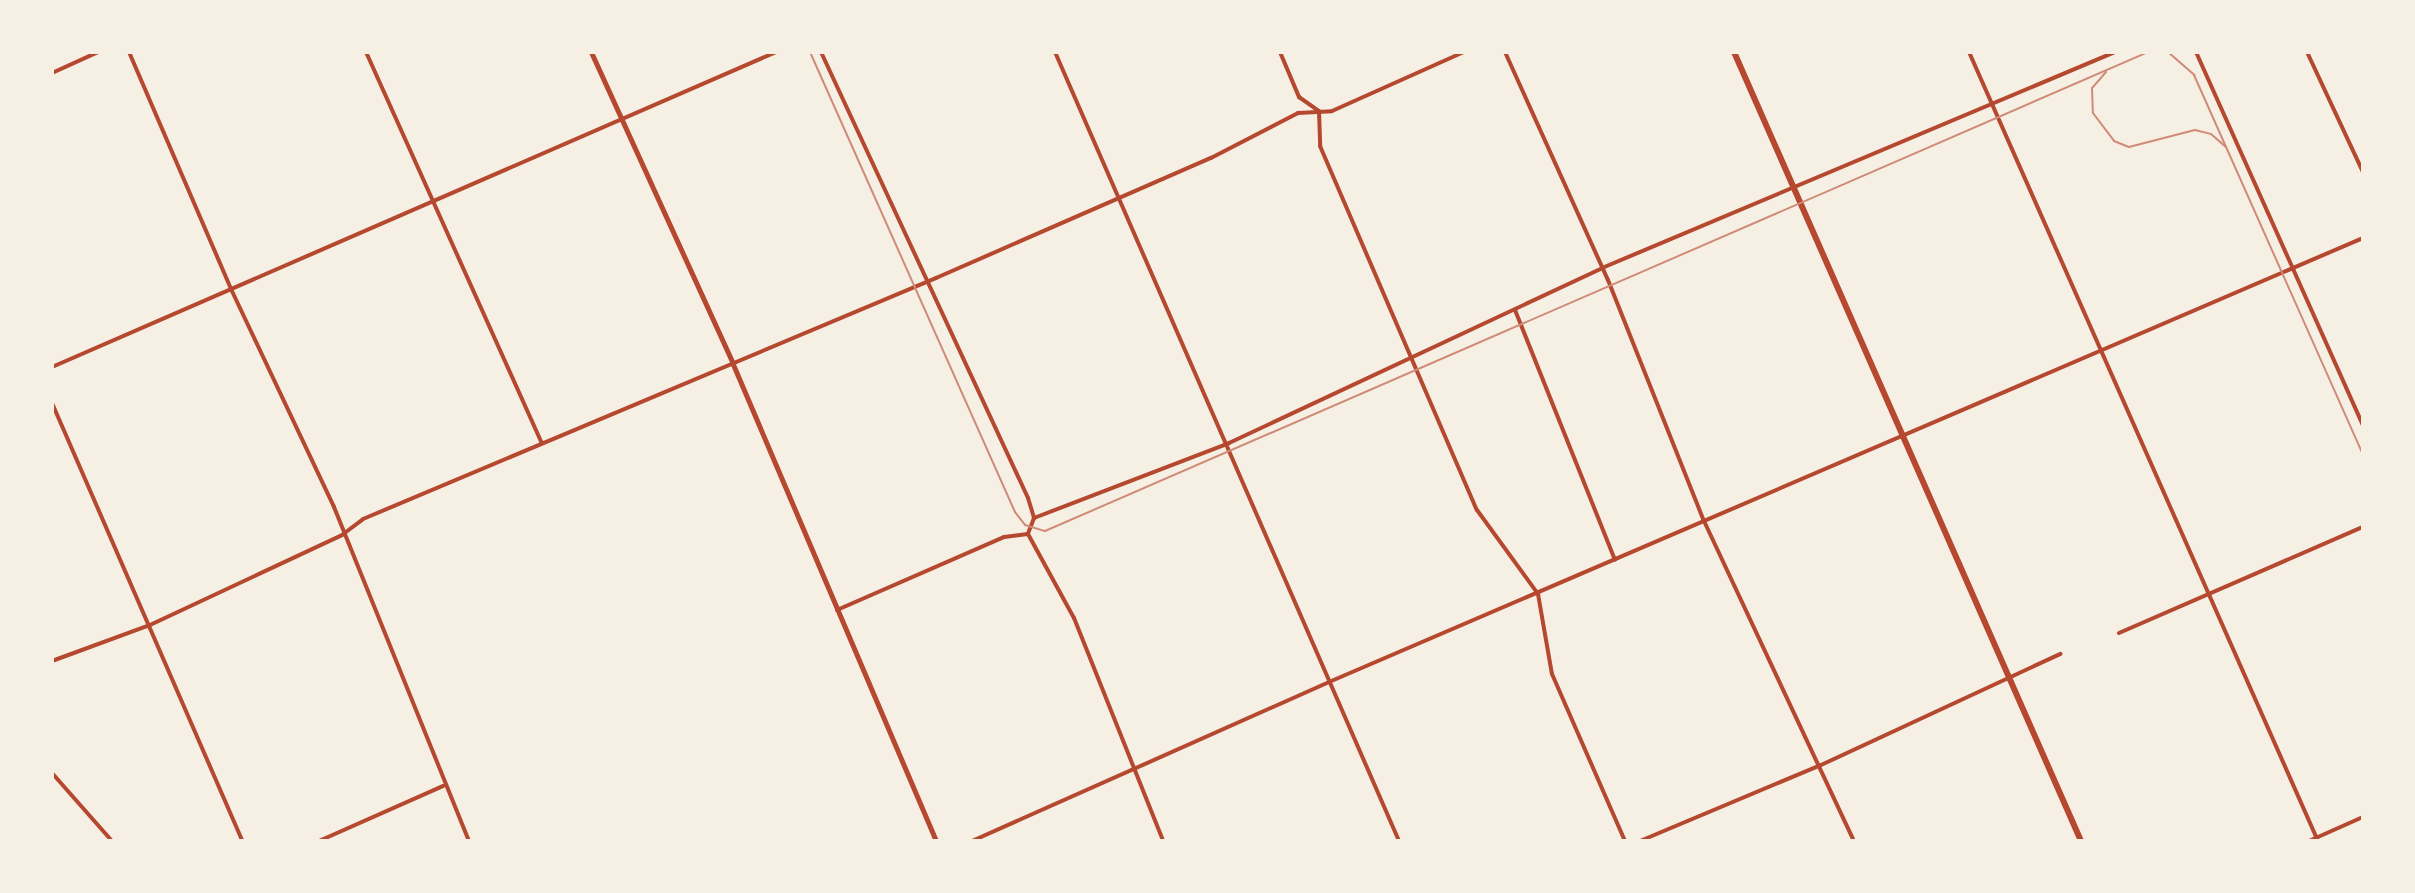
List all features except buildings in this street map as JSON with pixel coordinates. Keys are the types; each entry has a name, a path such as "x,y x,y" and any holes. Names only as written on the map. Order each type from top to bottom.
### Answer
{"main road":[{"path":"1734,52 2081,841"}],"street":[{"path":"52,73 98,52"},
{"path":"129,52 231,289 317,469 443,786 469,841"},
{"path":"366,52 542,443"},
{"path":"591,52 732,362 936,841"},
{"path":"52,367 624,121 776,52"},
{"path":"821,52 1034,518 1028,534 1074,618 1163,841"},
{"path":"1055,52 1229,443 1399,841"},
{"path":"1280,52 1299,97 1319,111"},
{"path":"52,661 150,625 342,535 363,519 1118,198 1298,113 1332,111 1464,52"},
{"path":"1505,52 1602,268 1704,521 1854,841"},
{"path":"1969,52 1995,104 2317,839"},
{"path":"1034,518 1229,443 1602,268 2115,52"},
{"path":"2196,52 2363,425"},
{"path":"2307,52 2363,172"},
{"path":"1319,111 1320,146 1409,360 1477,510 1538,594 1552,674 1625,841"},
{"path":"972,841 1329,682 2363,238"},
{"path":"1515,310 1615,560"},
{"path":"52,403 242,841"},
{"path":"2119,633 2363,527"},
{"path":"837,610 1004,537 1028,534"},
{"path":"1640,841 1821,765 2009,673 2060,654"},
{"path":"52,773 112,841"},
{"path":"319,841 443,786"},
{"path":"2309,841 2363,817"}],"tram line":[{"path":"810,52 1015,512 1025,525 1045,531 2148,52"},
{"path":"2168,52 2194,75 2363,455"},
{"path":"2106,72 2092,88 2093,113 2114,141 2129,147 2195,130 2211,134 2226,147"}]}
